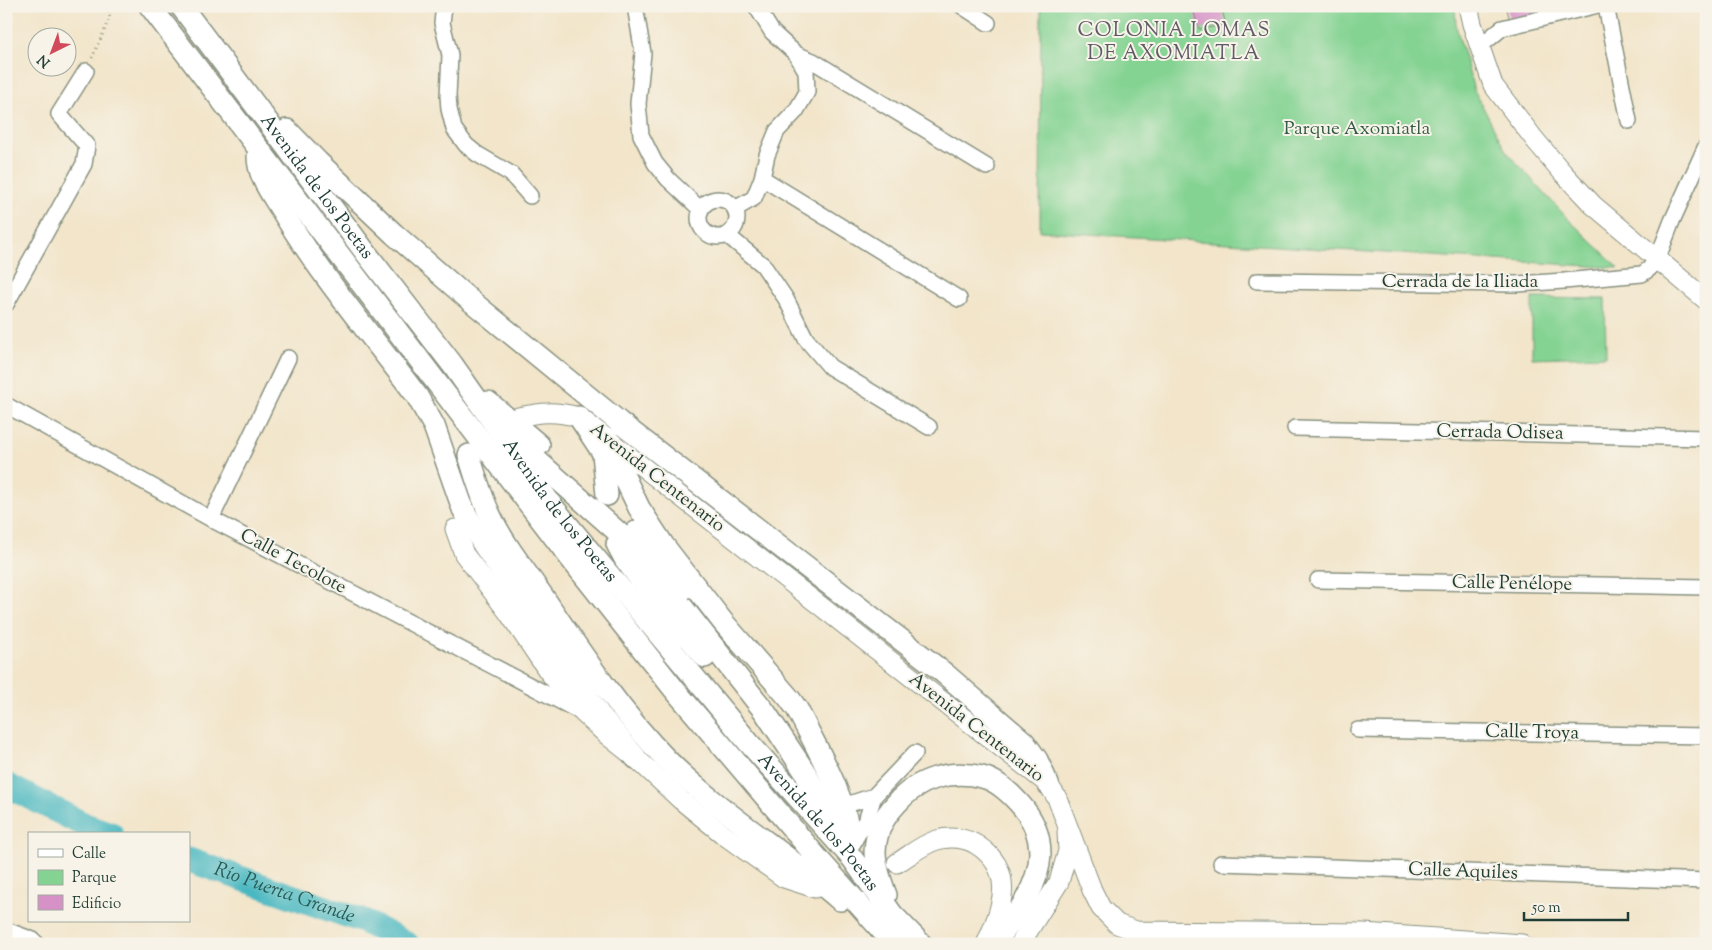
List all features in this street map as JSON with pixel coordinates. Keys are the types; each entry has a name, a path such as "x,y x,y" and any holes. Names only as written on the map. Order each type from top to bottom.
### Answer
{"highway":[{"name":"Avenida de los Poetas","path":"150,6 565,551 674,689 892,944"},
{"path":"181,6 220,60 318,162 394,234 465,296 619,422 929,662 1024,742 1037,760 1048,784"},
{"name":"Avenida de los Poetas","path":"220,60 452,364 552,506 736,727 817,818 852,852 892,914 921,944"},
{"path":"258,148 260,173 297,235 324,274 417,396 426,411 434,426 463,509 483,544 599,714 636,758"},
{"path":"452,364 484,398 524,449 620,534 722,655 766,712 806,772 852,852"},
{"path":"484,398 621,516 659,555 738,652 831,788 852,852"},
{"path":"579,417 603,453 608,495"},
{"path":"608,439 639,508 664,546 789,705"},
{"path":"470,453 480,491 491,517 520,564 618,704 667,760 731,817 818,880 892,944"},
{"path":"616,542 625,559 676,628 690,638 778,748 794,755"},
{"path":"828,584 835,599 857,626 907,657 929,662"},
{"path":"676,628 681,646 756,735 813,809 817,818"},
{"path":"722,655 722,679"},
{"path":"749,669 759,675 789,705 797,709 831,788 852,852"},
{"path":"736,727 756,735"},
{"path":"892,914 875,853 877,836 884,818 900,798 929,779 946,775 964,774 983,777 998,784 1012,795 1032,821 1039,839 1040,855 1036,875 1028,895 1016,916 994,944"}],"main road":[{"path":"1468,6 1479,47 1493,85 1540,146 1563,174 1593,205 1706,300"},
{"name":"Avenida Centenario","path":"518,417 537,413 558,412 579,417 857,626 1048,784 1057,798 1092,890 1101,908 1117,924 1136,932 1215,938 1364,933 1522,944"},
{"path":"459,474 470,453"},
{"path":"455,529 464,554 508,612 548,671 583,713 606,735 636,758 681,800 724,835 784,878 815,888"},
{"path":"1020,944 1060,882 1068,851 1067,825"},
{"path":"897,863 923,846 938,840 954,838 971,841 989,853 998,866 1002,880 1002,896 999,915 986,944"}],"street":[{"path":"444,6 442,23 450,55 448,96 454,129 466,145 477,154 512,174 530,196"},
{"path":"635,6 643,53 638,104 641,135 655,163 668,179 700,209"},
{"path":"756,6 772,32 796,54 813,62 988,167"},
{"path":"962,6 988,23"},
{"path":"1479,47 1502,28 1594,6"},
{"path":"1606,6 1629,121"},
{"path":"735,209 754,198 762,178 767,155 777,131 796,111 807,92 806,72 796,54"},
{"path":"6,304 84,164 87,146 59,114 86,71"},
{"path":"1657,260 1672,220 1706,146"},
{"path":"762,178 959,299"},
{"path":"718,198 725,200 735,209 737,216 736,224 727,235 721,238 707,234 702,230 698,216 704,203 718,198"},
{"path":"727,235 763,265 786,299 806,339 830,367 929,427"},
{"name":"Cerrada de la Iliada","path":"1256,281 1517,284 1642,274 1657,260"},
{"path":"211,519 288,358"},
{"name":"Calle Tecolote","path":"6,405 211,519 583,713"},
{"name":"Cerrada Odisea","path":"1295,428 1706,438"},
{"name":"Calle Penélope","path":"1318,580 1706,587"},
{"name":"Calle Troya","path":"1358,730 1706,736"},
{"path":"852,852 867,818 874,796 915,753"},
{"path":"831,788 874,796"},
{"name":"Calle Aquiles","path":"1221,863 1706,881"},
{"path":"6,930 33,940 37,944"}],"path":[{"path":"86,71 110,18 107,6"}],"green space":[{"name":"Parque Axomiatla","path":"1041,6 1455,6 1456,26 1474,90 1506,151 1567,218 1619,268 1040,231"},
{"path":"1532,298 1605,299 1606,356 1532,358"}],"building":[{"path":"1192,6 1221,6 1226,25 1199,29"},
{"path":"1506,6 1581,6 1511,24"}],"waterway":[{"name":"Río Puerta Grande","path":"6,785 85,825 105,832"},
{"name":"Río Puerta Grande","path":"190,860 363,921 407,944"}],"district":[{"name":"COLONIA LOMAS DE AXOMIATLA","path":"1174,42"}]}
